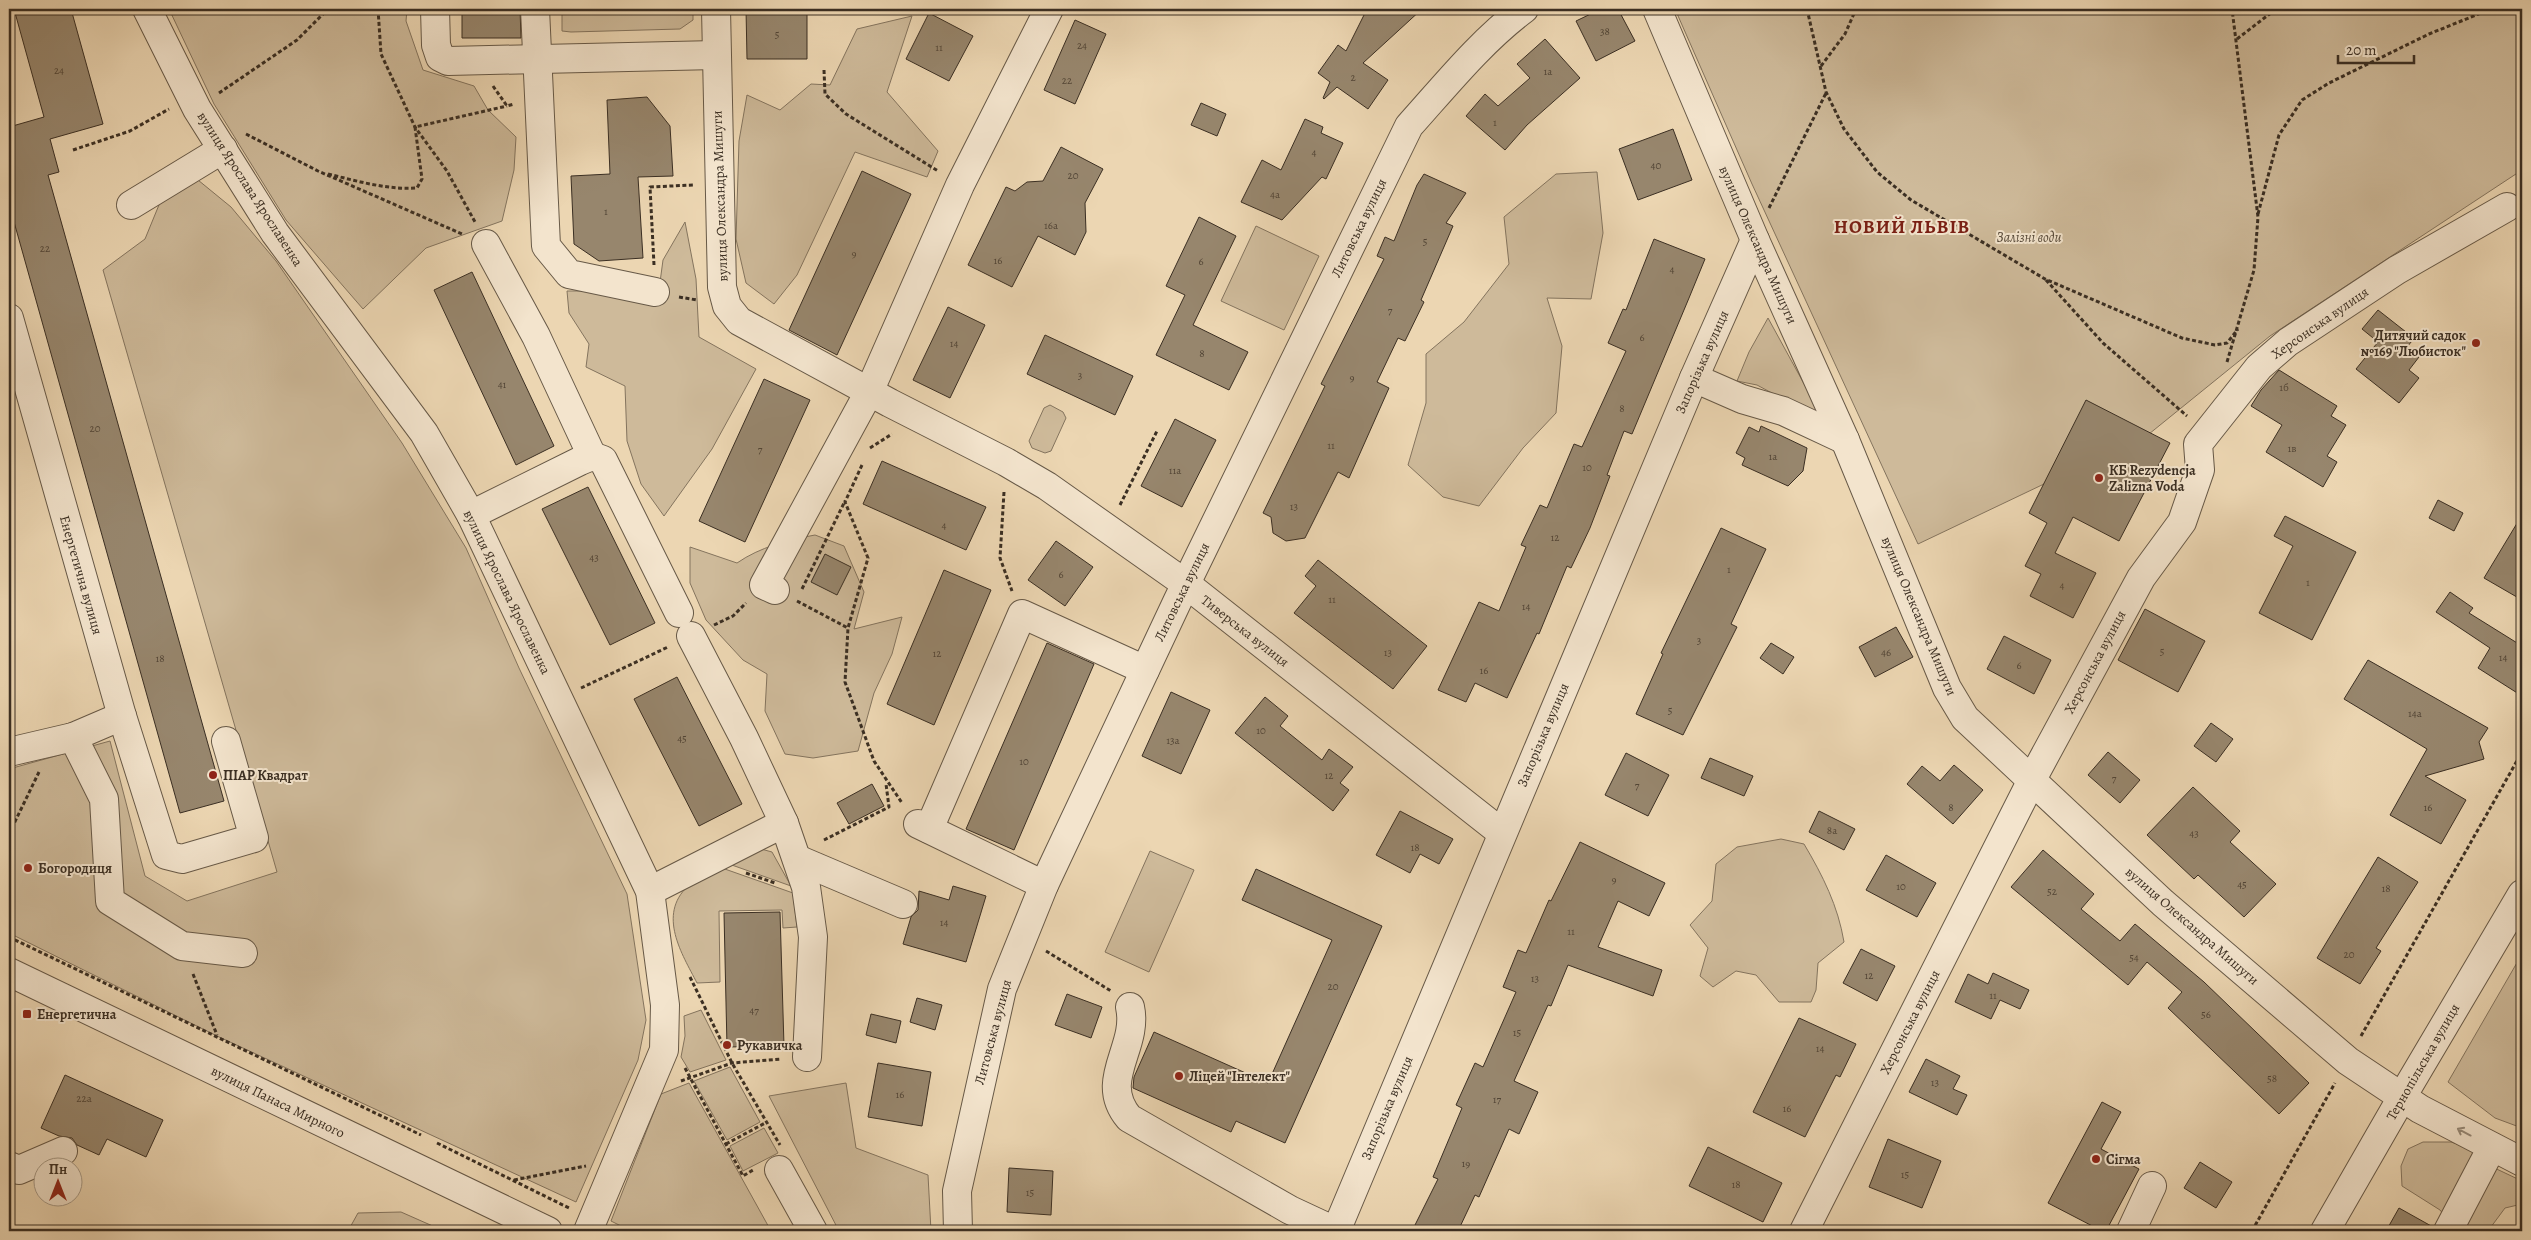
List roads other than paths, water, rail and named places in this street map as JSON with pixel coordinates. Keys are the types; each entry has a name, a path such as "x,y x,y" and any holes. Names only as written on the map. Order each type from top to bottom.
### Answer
{"street":[{"name":"вулиця Ярослава Ярославенка","path":"147,9 194,102 231,140 275,233 424,433 471,515 650,892 664,1005 664,1050 582,1221"},
{"path":"435,9 436,45 440,57 448,61 716,55"},
{"path":"535,9 546,246 569,274 655,292"},
{"name":"вулиця Олександра Мишуги","path":"716,9 722,287 728,306 739,321 869,392"},
{"path":"769,588 869,392 960,185 1049,9"},
{"name":"Литовська вулиця","path":"958,1231 957,1191 972,1114 1002,989 1044,885 1186,584 1409,126 1471,58 1510,19 1524,9"},
{"name":"вулиця Олександра Мишуги","path":"1657,9 1755,240 1844,440 1947,688 1966,718 2163,903 2348,1060 2402,1098 2522,1162"},
{"path":"131,205 231,140"},
{"name":"Херсонська вулиця","path":"1804,1231 2031,781 2141,578 2182,522 2200,470 2198,444 2258,367 2288,342 2397,270 2507,207"},
{"name":"Запорізька вулиця","path":"1335,1231 1694,378 1755,240"},
{"path":"486,244 536,336 592,456"},
{"name":"Енергетична вулиця","path":"9,318 122,716 166,855 182,859 254,838 226,741"},
{"path":"1694,378 1742,399 1783,411 1844,440"},
{"name":"Тиверська вулиця","path":"869,392 1006,462 1047,486 1186,584 1502,833"},
{"path":"471,515 592,456 604,460 744,738 784,823 807,852 903,904"},
{"path":"1044,885 923,827 1022,614 1145,670"},
{"path":"9,752 64,739 122,716"},
{"path":"64,739 104,799 110,901 182,946 243,953"},
{"path":"650,892 784,823"},
{"path":"795,1058 813,937 806,887 807,852"},
{"name":"Тернопільська вулиця","path":"2326,1231 2522,894"},
{"name":"вулиця Панаса Мирного","path":"9,972 548,1231"},
{"path":"1130,1007 1130,1032 1117,1079 1116,1095 1122,1110 1129,1118 1290,1210 1335,1231"},
{"path":"2448,1231 2492,1147"},
{"path":"9,1166 19,1170 63,1152"},
{"path":"774,1164 813,1231"},
{"path":"2131,1231 2152,1186"}],"place":[{"name":"Дитячий садок №169 \"Любисток\"","path":"2476,343"},
{"name":"КБ Rezydencja Zalizna Voda","path":"2099,478"},
{"name":"ПІАР Квадрат","path":"213,775"},
{"name":"Богородиця","path":"28,868"},
{"name":"Енергетична","path":"27,1014"},
{"name":"Рукавичка","path":"727,1045"},
{"name":"Ліцей \"Інтелект\"","path":"1179,1076"},
{"name":"Сігма","path":"2096,1159"}],"district":[{"name":"НОВИЙ ЛЬВІВ","path":"1902,227"}],"park label":[{"name":"Залізні води","path":"2029,237"}]}
